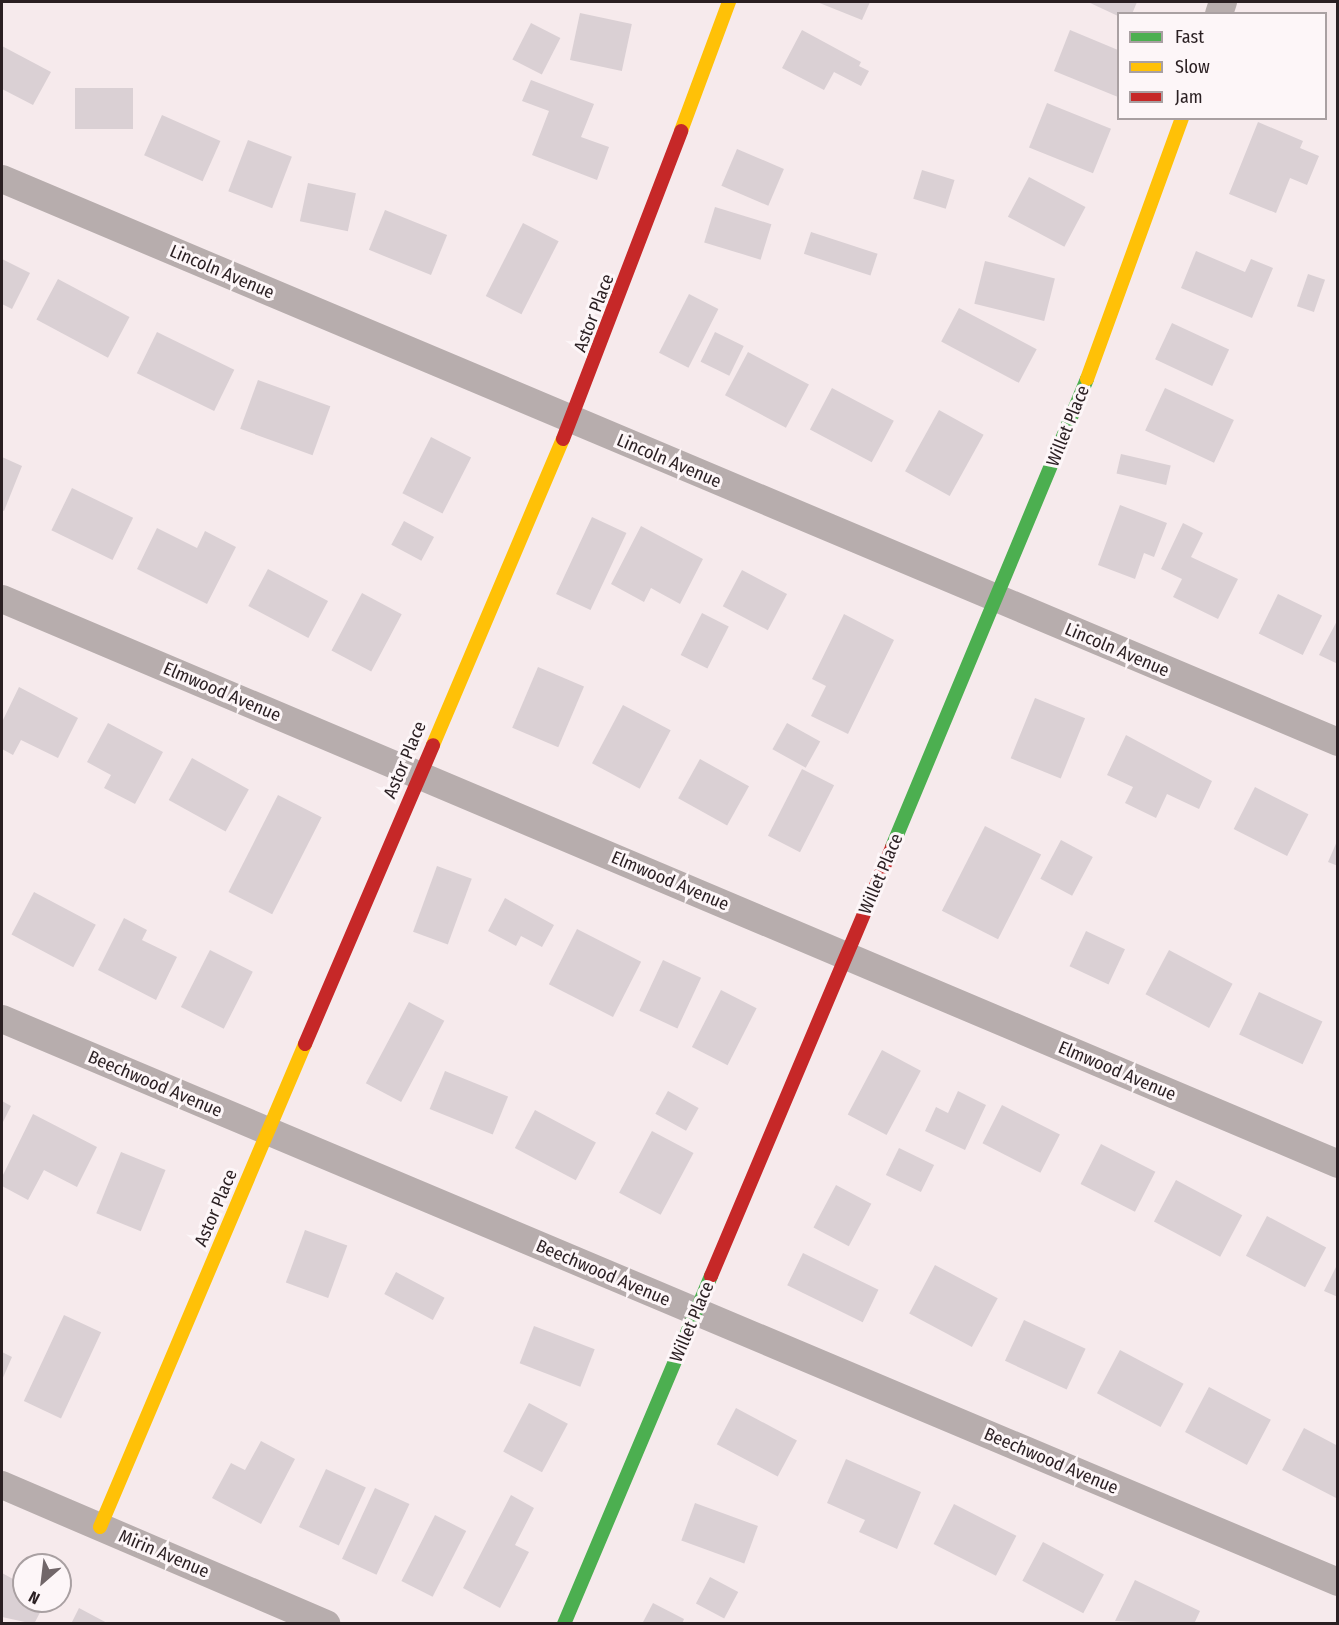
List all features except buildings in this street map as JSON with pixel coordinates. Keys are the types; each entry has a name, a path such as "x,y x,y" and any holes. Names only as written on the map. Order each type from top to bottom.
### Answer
{"street":[{"name":"Astor Place","path":"100,1527 569,418 597,358 729,2"},
{"name":"Willet Place","path":"564,1623 997,599 1108,328 1181,120"},
{"name":"Lincoln Avenue","path":"2,179 1338,742"},
{"name":"Elmwood Avenue","path":"2,599 1338,1164"},
{"name":"Beechwood Avenue","path":"2,1019 1338,1582"},
{"name":"Mirin Avenue","path":"2,1485 327,1623"}],"traffic: fast":[{"path":"892,847 1087,379"},
{"path":"564,1624 711,1276"}],"traffic: slow":[{"path":"681,131 729,2"},
{"path":"1087,379 1181,120"},
{"path":"433,745 563,439"},
{"path":"100,1527 305,1044"}],"traffic: jam":[{"path":"563,439 681,131"},
{"path":"305,1044 433,745"},
{"path":"711,1276 892,847"}]}
